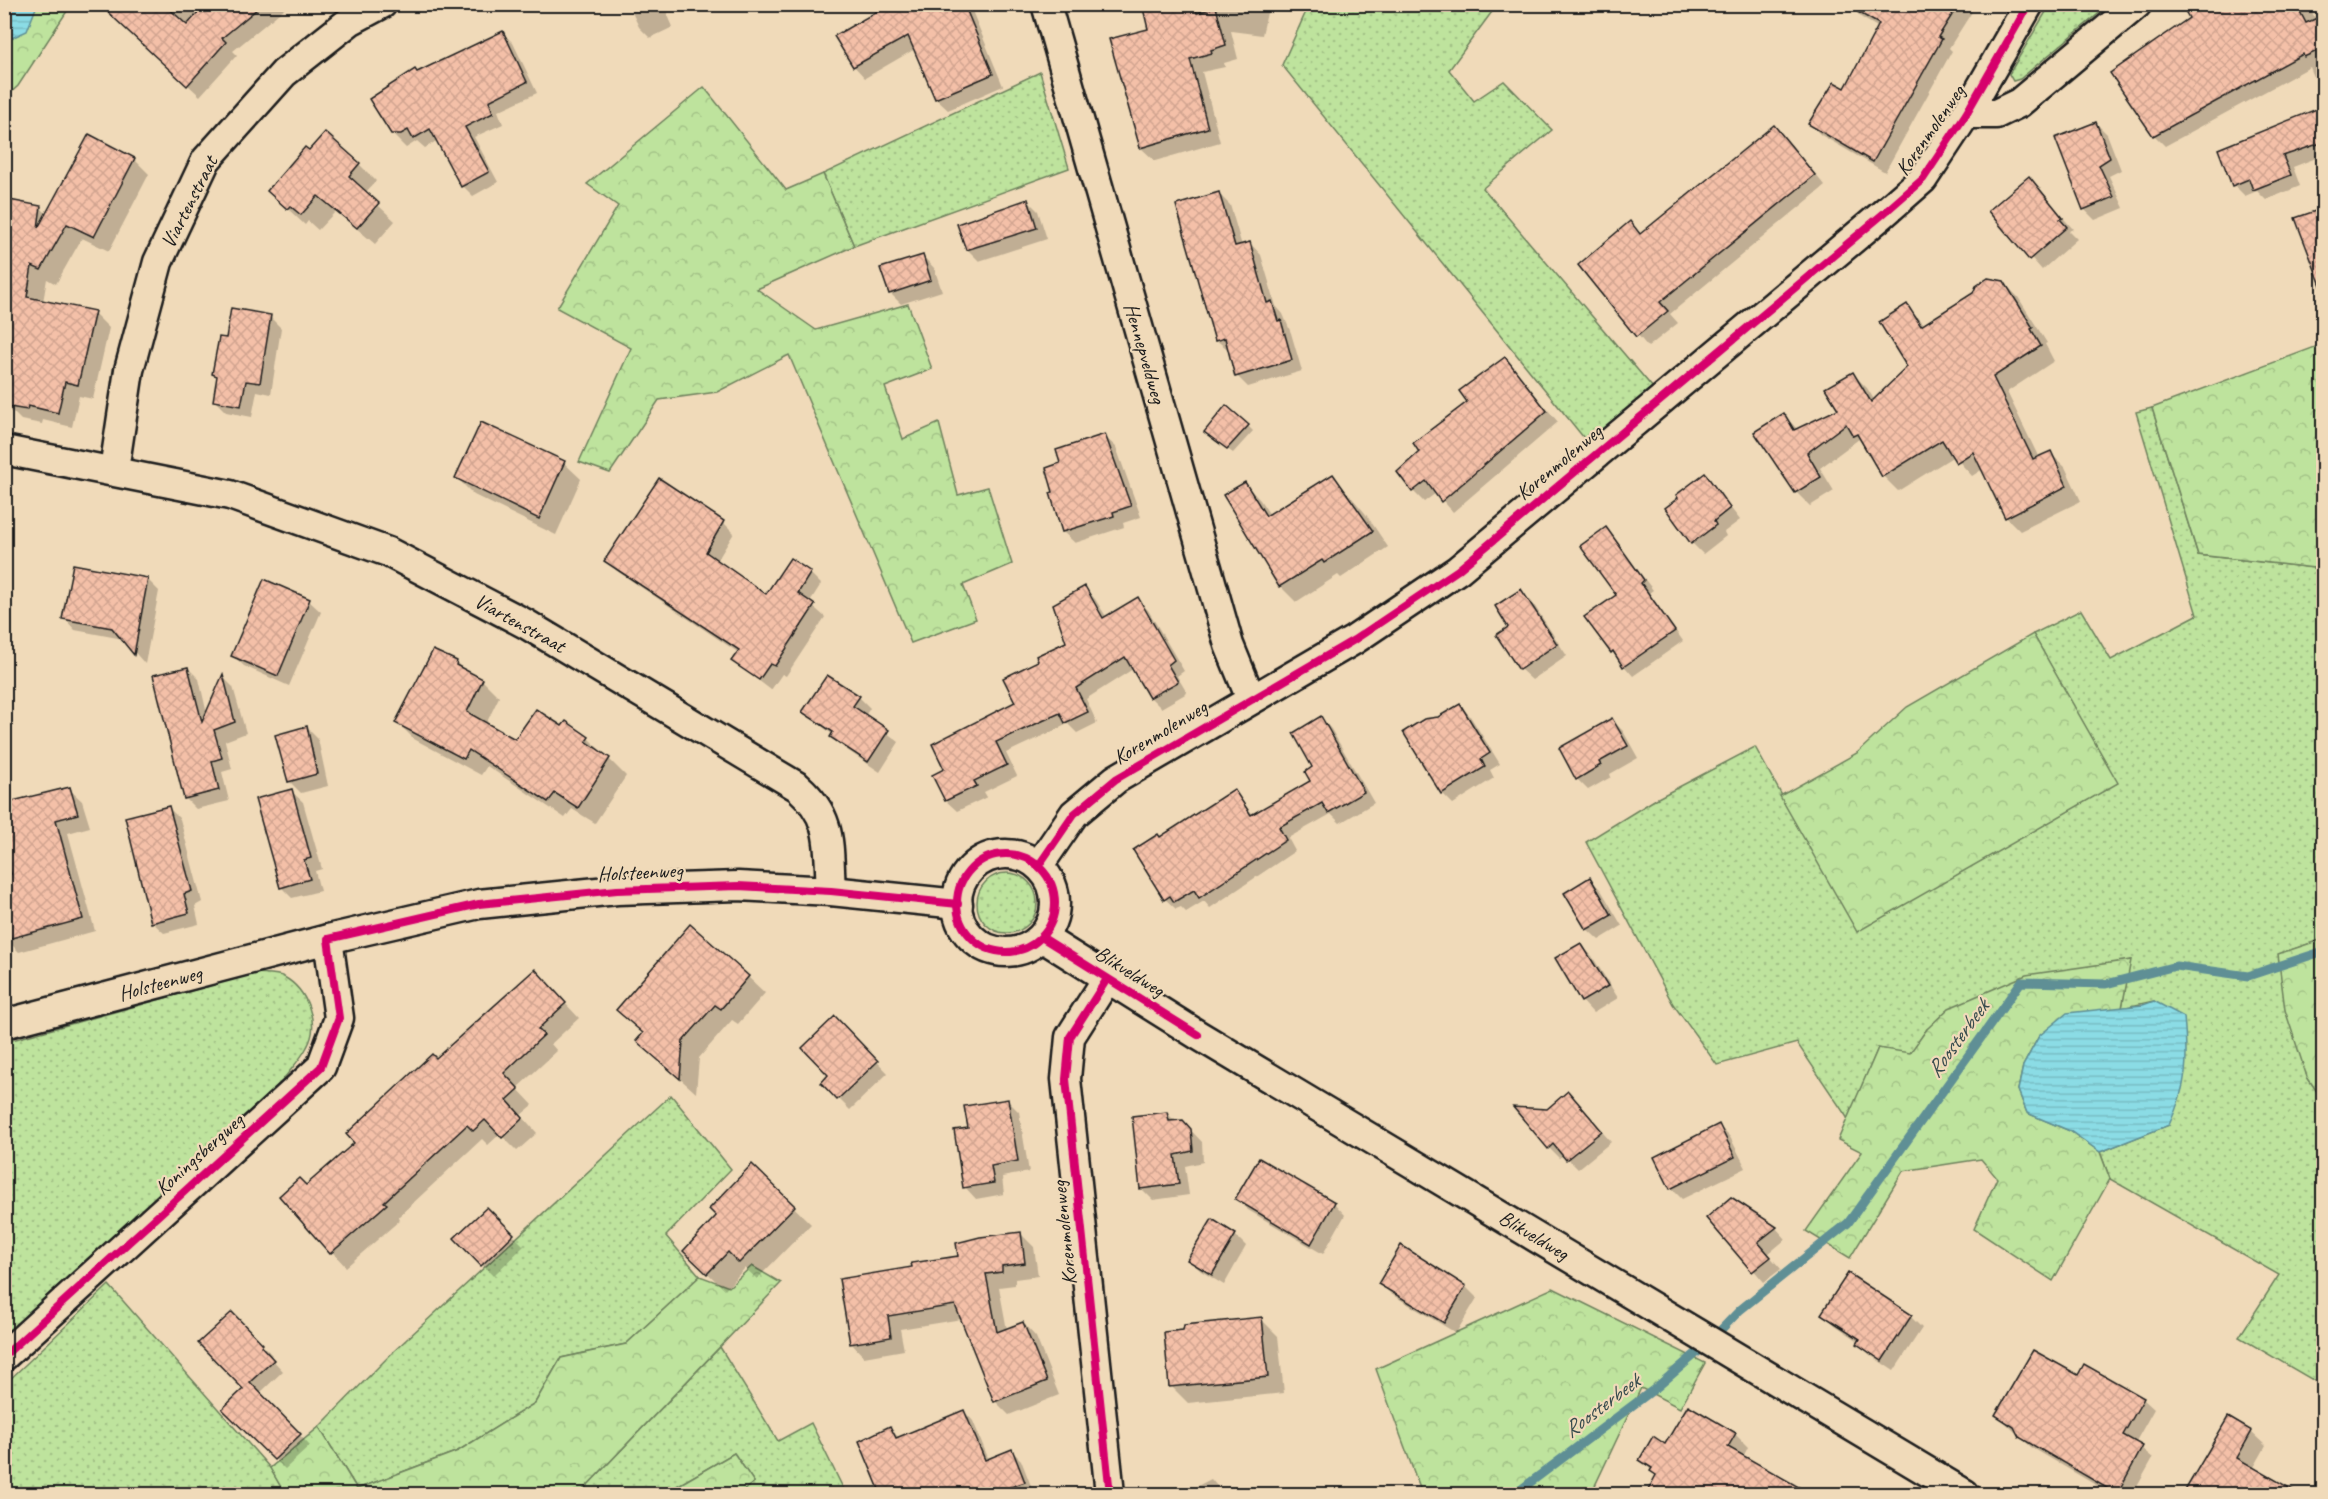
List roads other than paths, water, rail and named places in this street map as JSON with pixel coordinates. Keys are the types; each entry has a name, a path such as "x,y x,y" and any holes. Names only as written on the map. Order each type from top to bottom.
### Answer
{"street":[{"name":"Viartenstraat","path":"114,470 129,370 159,262 206,160 284,73 350,21 382,4"},
{"name":"Hennepveldweg","path":"1046,4 1229,645 1251,699"},
{"name":"Korenmolenweg","path":"1039,865 1074,814 1116,779 1354,640 1458,570 1883,214 1923,179 1966,114 2029,4"},
{"name":"Korenmolenweg","path":"1966,114 1996,114 2019,103 2137,4"},
{"name":"Viartenstraat","path":"4,450 114,470 230,495 388,552 526,624 798,787 820,810 827,832 831,891"},
{"path":"1010,853 1039,865 1056,892 1056,908 1043,938 1019,951 986,950 964,931 958,904 960,885 968,870 980,860 1010,853"},
{"name":"Holsteenweg","path":"4,1024 328,939 479,904 617,890 738,886 831,891 958,904"},
{"name":"Blikveldweg","path":"1043,938 1107,979 1965,1494"},
{"name":"Koningsbergweg","path":"4,1356 321,1066 339,1018 328,939"},
{"name":"Korenmolenweg","path":"1107,979 1071,1037 1066,1079 1110,1494"}],"water":[{"path":"4,5 37,5 27,31 5,41"},
{"path":"2154,1001 2184,1017 2185,1072 2180,1097 2169,1125 2100,1152 2070,1131 2027,1113 2018,1090 2023,1066 2039,1036 2067,1013 2143,1005"}],"waterway":[{"name":"Roosterbeek","path":"1713,1338 1740,1310 1848,1223 2021,982 2106,984 2176,966 2248,976 2324,951"},
{"name":"Roosterbeek","path":"1515,1494 1657,1387 1707,1344"}]}
